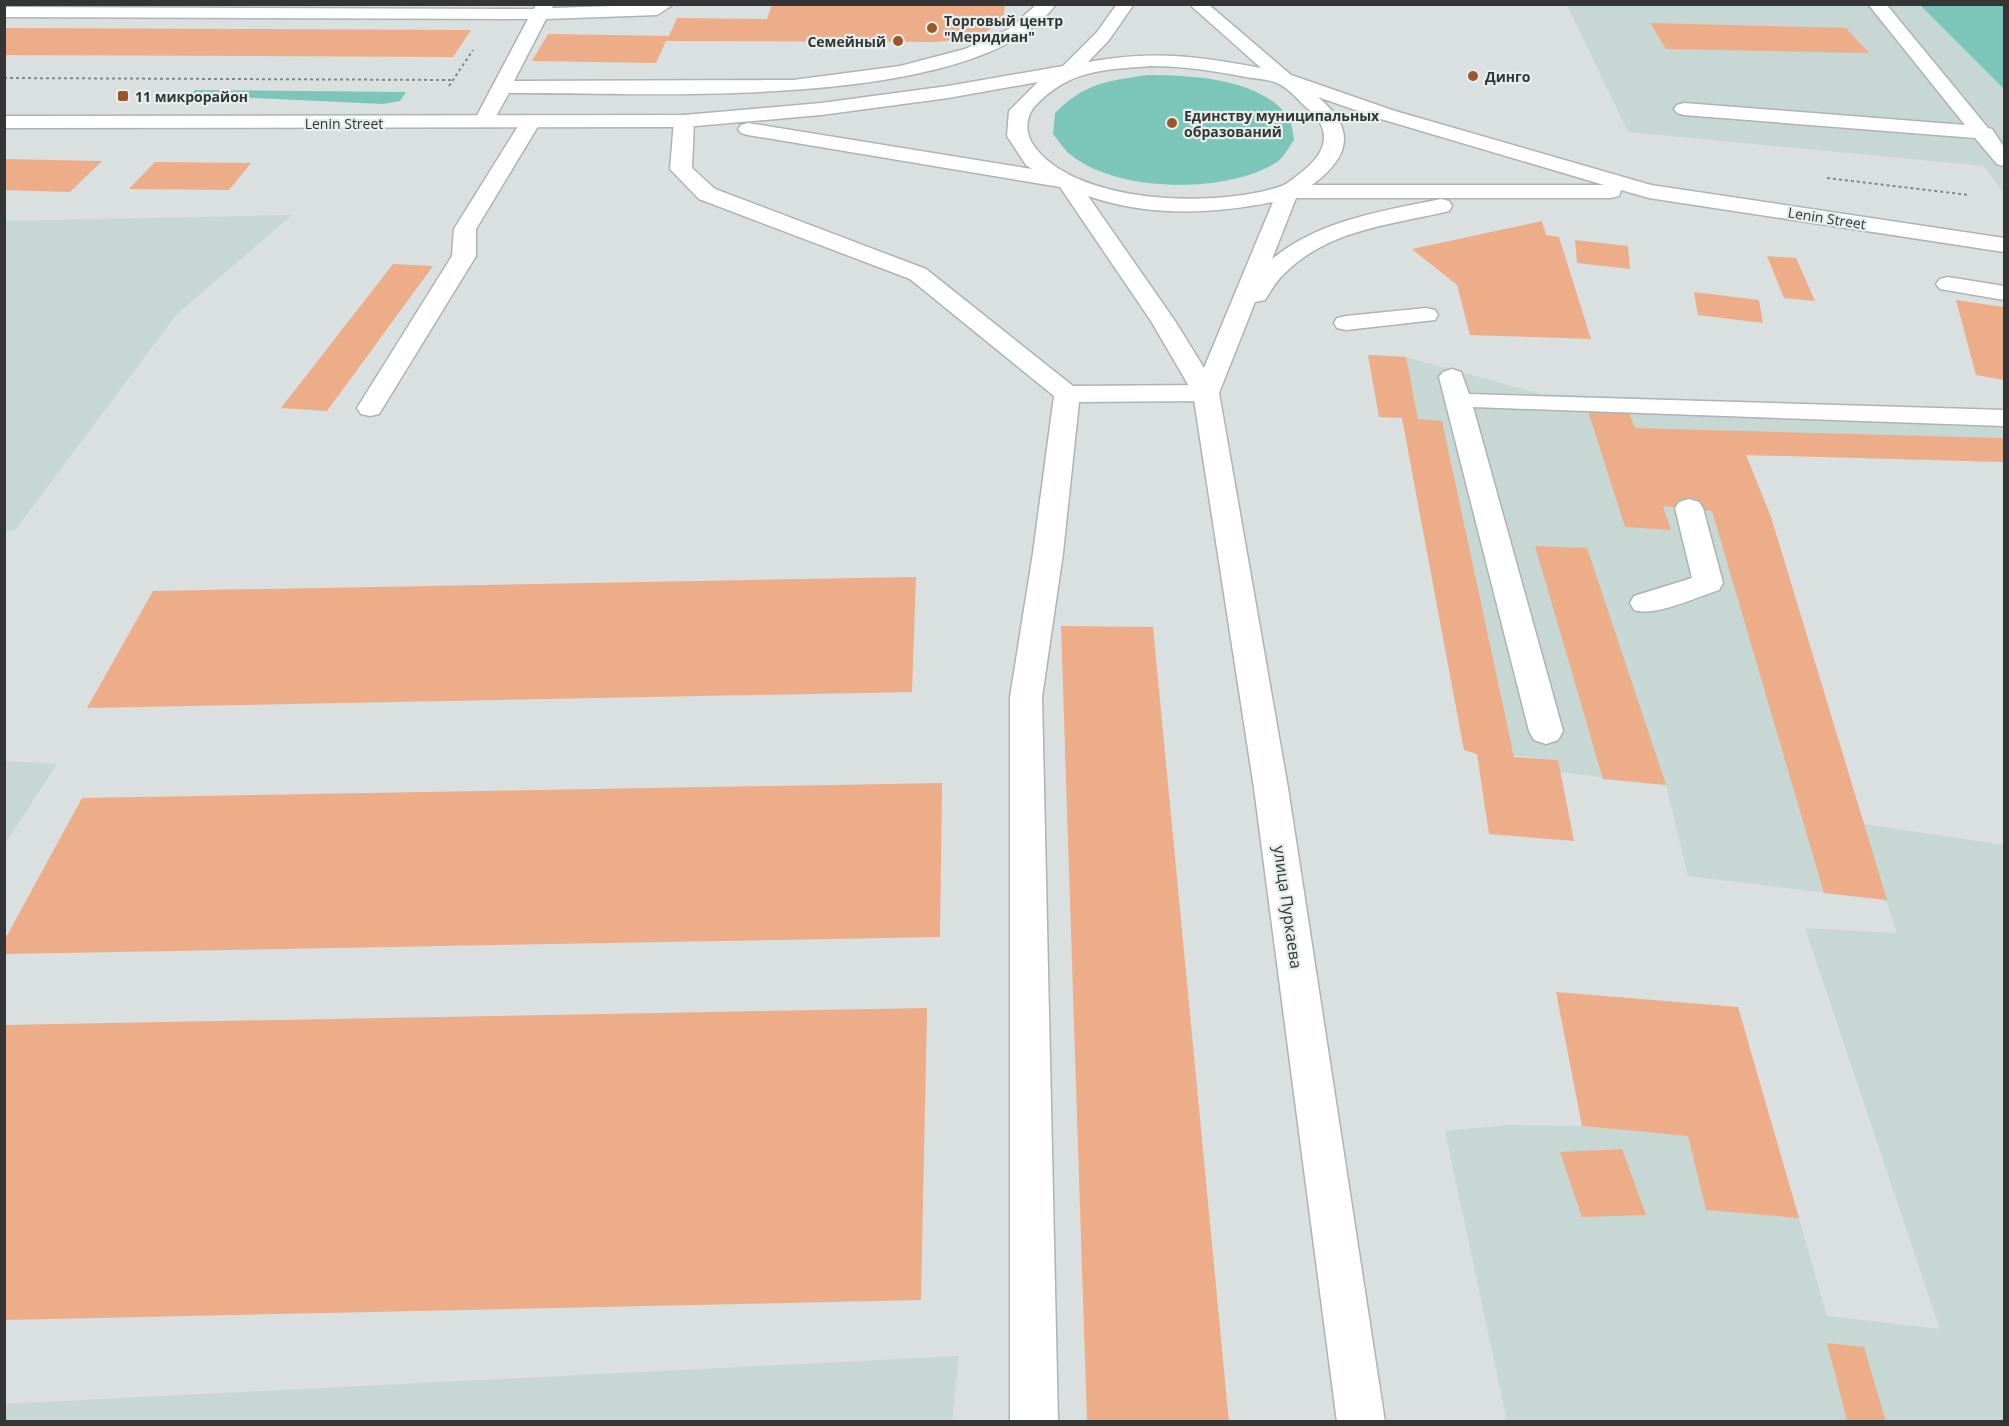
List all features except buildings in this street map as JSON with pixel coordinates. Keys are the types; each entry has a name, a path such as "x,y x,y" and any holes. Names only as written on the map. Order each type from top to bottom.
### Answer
{"main road":[{"path":"4,12 657,10 666,4"},
{"path":"502,87 793,86 901,72 972,53 1015,33 1048,4"},
{"path":"1126,4 1103,36 1069,71 1039,90 1019,111 1017,136 1033,160 1067,182 1163,321 1206,393"},
{"path":"1197,4 1326,114 1335,135 1330,157 1311,177 1288,192 1206,393"},
{"path":"1876,4 1985,133 2004,160"},
{"path":"483,123 543,9"},
{"path":"684,121 821,110 1150,60 1194,61 1286,79 1388,115 1649,191"},
{"path":"1684,109 1985,133"},
{"path":"684,121 824,139 1067,182 1115,198 1172,206 1229,204 1288,192 1649,191"},
{"path":"684,121 681,169 707,194 918,273 1067,394 1206,393"},
{"name":"Lenin Street","path":"4,122 684,121"},
{"path":"370,408 464,256 465,229 530,123"},
{"name":"Lenin Street","path":"1649,191 2004,245"},
{"path":"1229,339 1275,269 1311,241 1360,223 1505,193"},
{"path":"1948,284 2004,292"},
{"path":"1346,323 1426,315"},
{"path":"1452,377 1546,731"},
{"name":"улица Пуркаева","path":"1206,393 1271,788 1361,1422"},
{"path":"1034,1422 1026,697 1067,394"},
{"path":"1476,400 2004,418"},
{"path":"1645,603 1708,583 1689,508"}],"path":[{"path":"4,78 453,80"},
{"path":"1818,177 1969,195"}],"shaded area":[{"path":"1567,5 1920,5 2004,89 2004,194 1984,166 1628,132"},
{"path":"292,215 176,315 15,530 5,531 5,221"},
{"path":"1368,355 1406,357 1541,394 2004,411 2004,462 1746,455 1771,517 1864,824 2004,845 2004,1421 1507,1421 1445,1131 1508,1125 1582,1126 1688,1136 1706,1210 1799,1218 1827,1316 1940,1329 1805,928 1897,933 1886,900 1688,876 1666,785 1560,772 1557,760 1464,750 1402,418 1379,417"},
{"path":"4,761 57,764 5,844"},
{"path":"959,1356 952,1421 5,1421 5,1404"}],"green space":[{"path":"1920,5 2004,5 2004,89"},
{"path":"1147,75 1204,78 1244,87 1261,94 1277,105 1289,118 1294,140 1277,162 1256,172 1230,180 1202,184 1173,185 1116,177 1091,168 1068,153 1053,134 1055,113 1087,89 1108,82"},
{"path":"195,90 406,92 400,101 383,104 191,95"}],"place":[{"name":"Торговый центр \"Меридиан\"","path":"932,28"},
{"name":"Семейный","path":"898,41"},
{"name":"Динго","path":"1473,76"},
{"name":"11 микрорайон","path":"123,96"},
{"name":"Единству муниципальных образований","path":"1172,123"}]}
